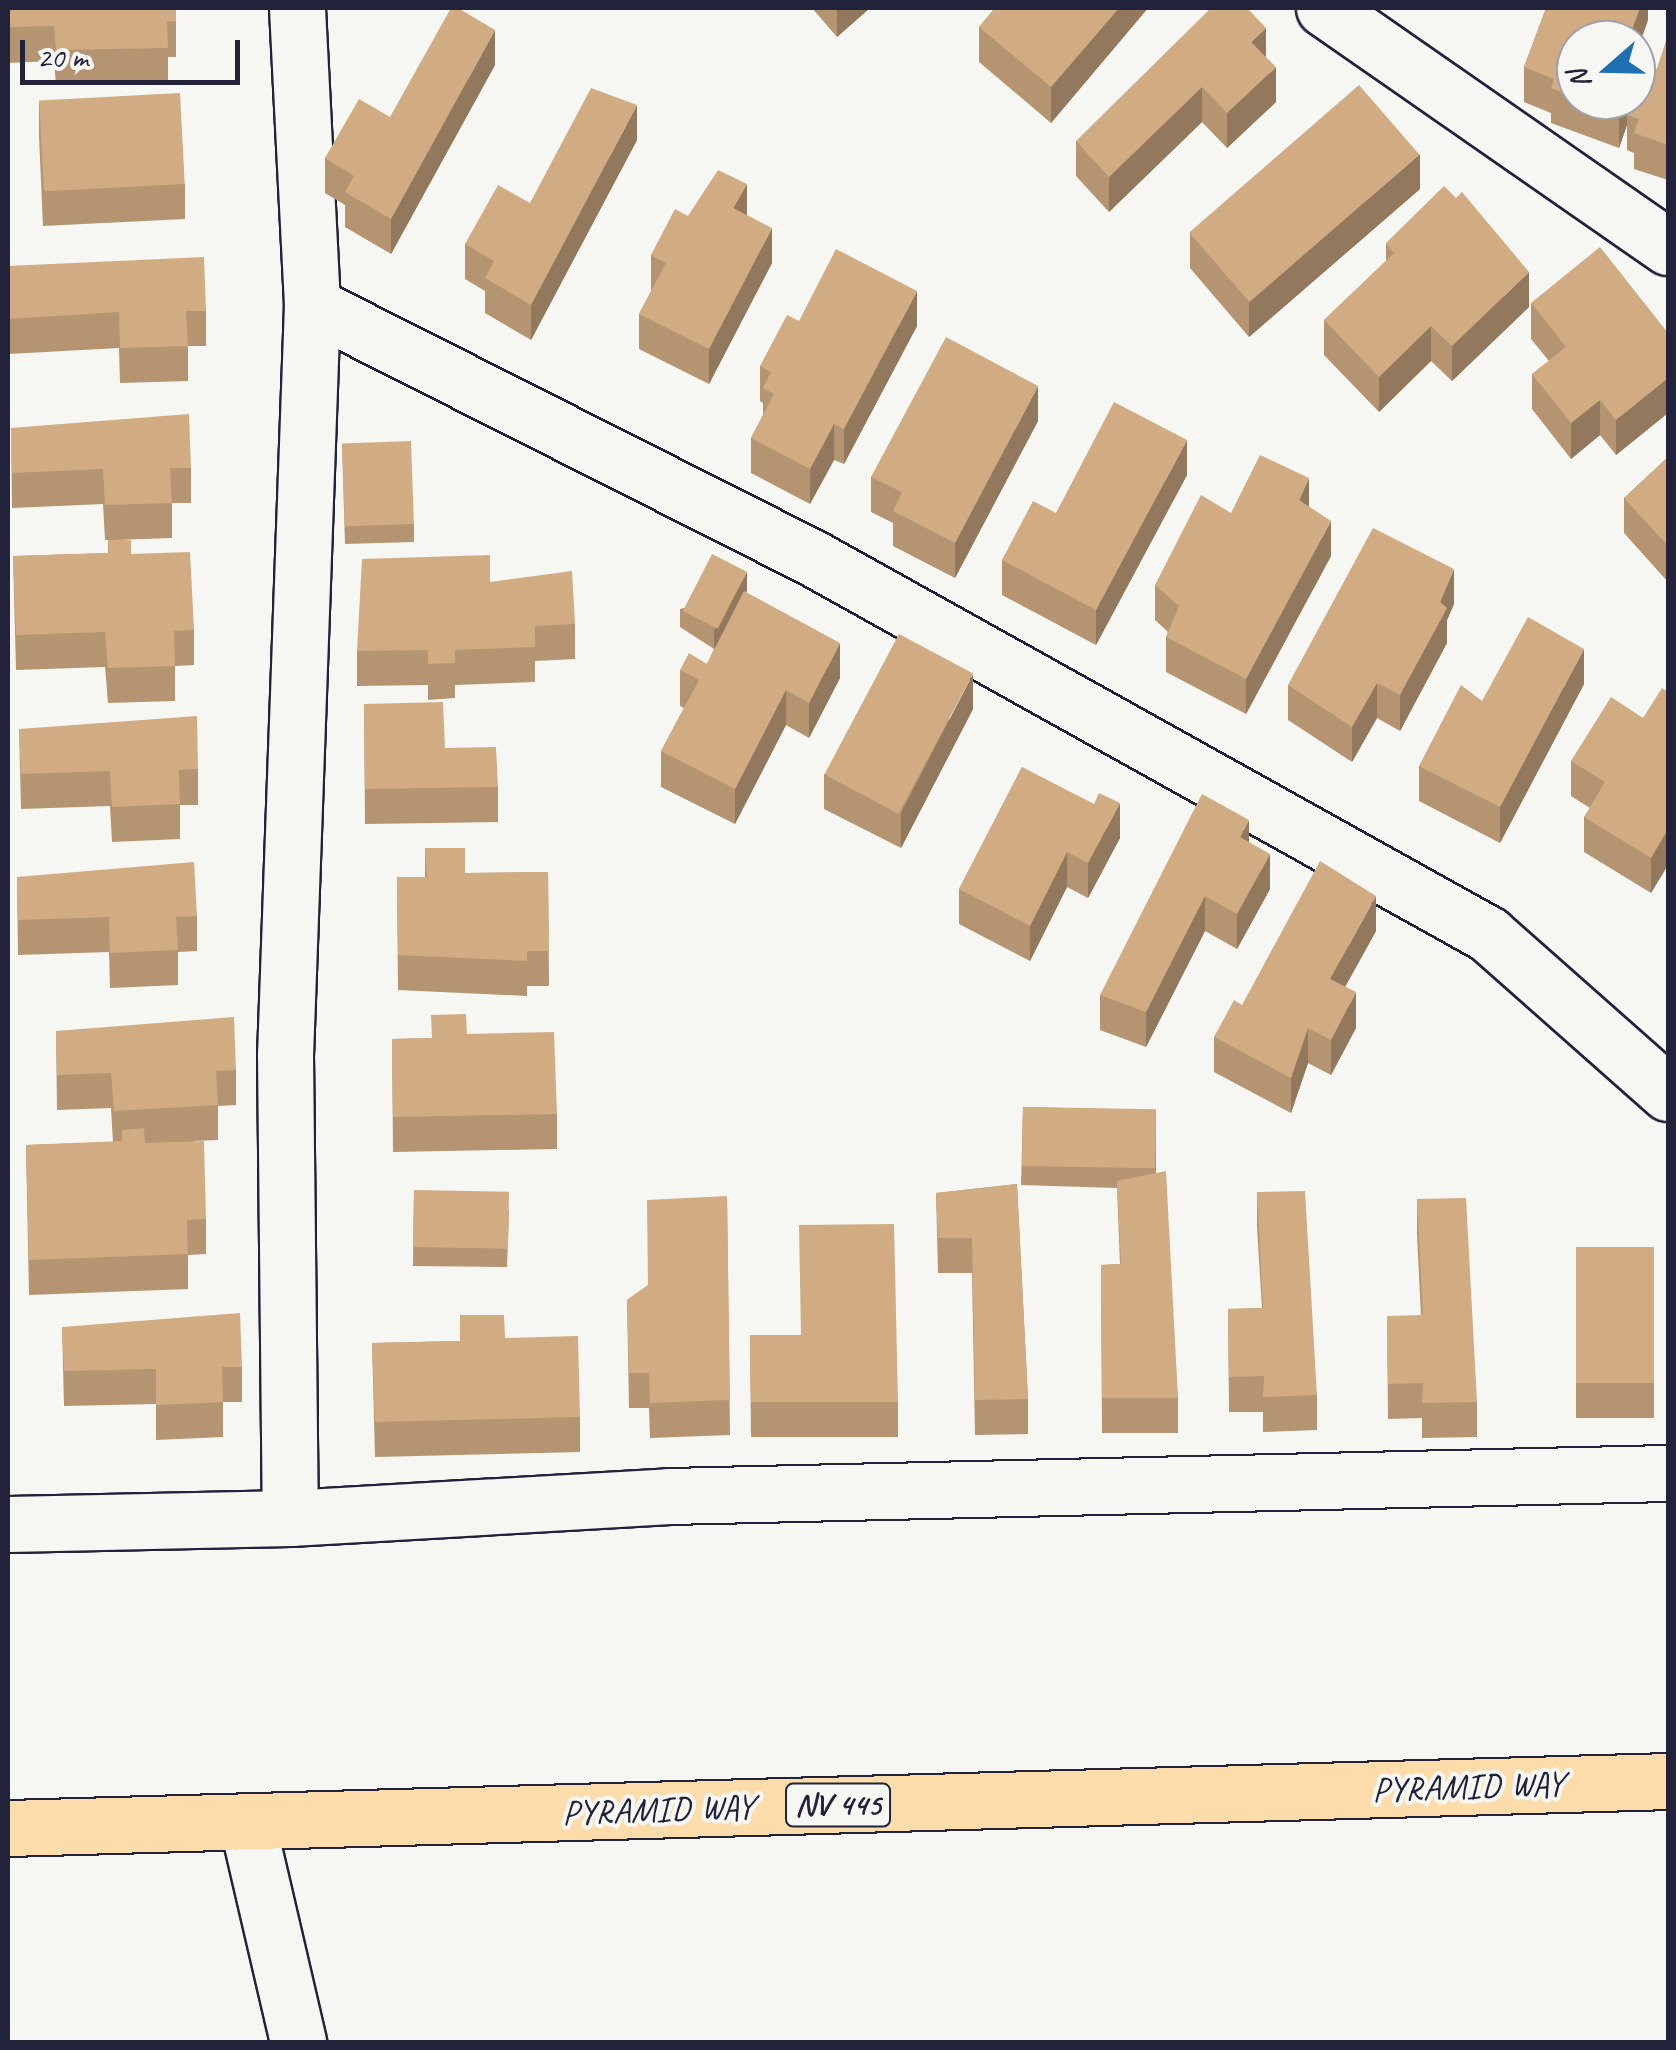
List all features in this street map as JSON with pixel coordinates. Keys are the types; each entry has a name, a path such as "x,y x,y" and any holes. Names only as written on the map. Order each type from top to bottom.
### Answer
{"main road":[{"name":"PYRAMID WAY","path":"8,1828 1668,1781"}],"street":[{"path":"290,1518 285,1054 312,305 298,8"},
{"path":"1324,8 1668,247"},
{"path":"312,305 813,558 1488,934 1668,1093"},
{"path":"8,1524 290,1518 669,1496 1668,1473"},
{"path":"246,1822 298,2042"}],"building":[{"path":"8,8 176,8 176,21 167,22 168,48 56,50 54,26 8,27"},
{"path":"451,8 458,8 495,30 391,219 345,192 354,176 325,158 359,99 390,117"},
{"path":"995,8 1119,8 1051,87 979,27"},
{"path":"1211,8 1247,8 1266,28 1251,42 1276,67 1227,113 1202,87 1109,177 1076,141"},
{"path":"1546,8 1640,8 1636,20 1556,20 1556,90 1551,88 1554,79 1524,67"},
{"path":"1668,35 1668,145 1634,133 1639,120 1656,120 1657,69"},
{"path":"1359,85 1419,154 1250,302 1189,233"},
{"path":"591,88 637,105 531,305 485,278 494,261 465,244 498,185 530,203"},
{"path":"180,93 185,184 44,191 39,100"},
{"path":"718,170 747,184 733,208 772,228 709,349 639,314 666,263 651,255 675,209 688,216"},
{"path":"1444,186 1456,198 1462,192 1529,272 1452,346 1431,326 1379,377 1324,320 1394,253 1386,243"},
{"path":"1600,247 1668,333 1668,378 1616,420 1600,400 1571,423 1532,374 1566,347 1531,303"},
{"path":"836,249 917,291 844,429 834,424 810,469 751,438 774,394 763,388 771,372 760,366 787,315 799,321"},
{"path":"204,257 206,311 186,311 188,346 120,348 119,312 8,319 8,266"},
{"path":"946,337 1038,386 955,543 893,511 902,492 871,477"},
{"path":"1114,402 1187,440 1096,610 1002,560 1033,501 1056,513"},
{"path":"189,414 191,468 170,468 172,503 105,505 103,469 12,473 11,428"},
{"path":"411,441 414,524 345,526 342,443"},
{"path":"1260,455 1309,478 1299,500 1331,521 1246,679 1166,637 1179,606 1155,585 1201,495 1231,513"},
{"path":"1668,457 1668,546 1624,498"},
{"path":"1373,528 1454,569 1440,602 1447,608 1400,695 1377,683 1352,727 1288,685"},
{"path":"108,540 131,540 131,554 190,552 194,630 174,631 175,666 108,668 105,632 16,635 13,556 109,553"},
{"path":"712,554 747,572 718,629 683,611"},
{"path":"490,555 490,582 572,571 575,624 535,626 535,647 455,650 455,663 428,664 428,650 357,651 362,559"},
{"path":"744,591 840,643 809,703 786,690 735,789 661,751 699,680 680,670 689,653 707,664"},
{"path":"1528,617 1584,649 1500,807 1419,766 1461,685 1482,701"},
{"path":"899,634 973,673 899,814 824,774"},
{"path":"1662,688 1668,692 1668,829 1651,858 1584,817 1605,782 1571,761 1611,697 1643,718"},
{"path":"443,702 445,748 496,747 498,787 365,789 364,704"},
{"path":"197,716 198,769 179,770 180,804 112,807 110,771 21,774 19,729"},
{"path":"1022,767 1094,804 1099,793 1120,803 1088,863 1067,852 1030,926 959,889"},
{"path":"1202,794 1249,820 1240,837 1270,854 1237,914 1205,896 1146,1012 1100,995"},
{"path":"425,848 465,848 465,873 548,872 549,951 527,951 527,961 398,955 397,877 427,877"},
{"path":"1320,861 1376,896 1330,979 1356,992 1331,1040 1308,1028 1291,1078 1214,1037 1234,1000 1242,1005"},
{"path":"194,862 197,916 176,917 178,950 110,953 109,917 18,920 17,877"},
{"path":"466,1014 467,1034 554,1032 557,1114 393,1117 392,1039 432,1038 431,1015"},
{"path":"234,1017 236,1070 216,1071 218,1105 114,1111 111,1073 57,1075 56,1031"},
{"path":"1023,1107 1156,1109 1155,1168 1022,1166"},
{"path":"144,1128 145,1143 204,1141 206,1219 187,1220 188,1254 29,1260 26,1145 122,1141 122,1130"},
{"path":"1166,1171 1178,1398 1102,1398 1101,1265 1121,1264 1117,1181"},
{"path":"1017,1184 1028,1399 975,1400 972,1238 938,1238 936,1193"},
{"path":"414,1190 509,1192 508,1249 413,1247"},
{"path":"1305,1191 1317,1395 1263,1397 1264,1376 1229,1377 1228,1309 1263,1308 1257,1192"},
{"path":"727,1196 730,1400 650,1403 649,1373 629,1373 627,1300 648,1285 647,1200"},
{"path":"1466,1198 1477,1402 1422,1403 1423,1383 1388,1384 1387,1316 1423,1315 1417,1199"},
{"path":"894,1224 898,1402 751,1402 750,1335 801,1335 799,1225"},
{"path":"1576,1247 1654,1247 1654,1383 1576,1383"},
{"path":"240,1313 242,1367 222,1367 223,1402 156,1405 156,1369 64,1371 62,1327"},
{"path":"460,1315 504,1315 505,1338 578,1336 580,1417 375,1422 372,1343 460,1341"}]}
